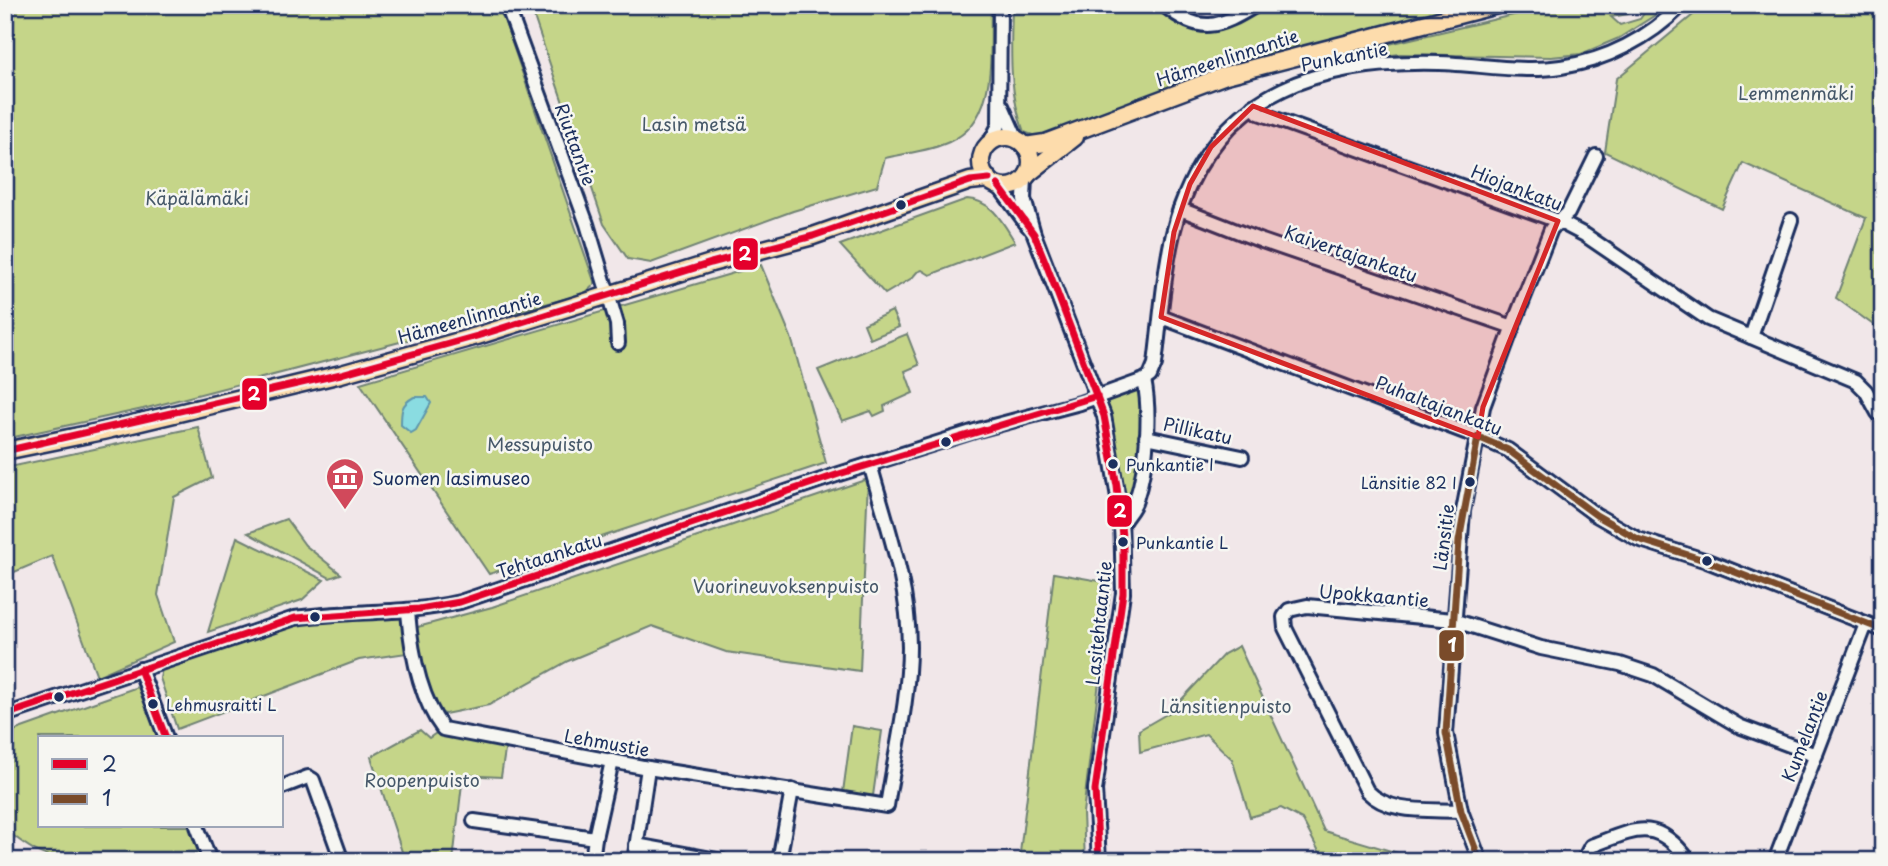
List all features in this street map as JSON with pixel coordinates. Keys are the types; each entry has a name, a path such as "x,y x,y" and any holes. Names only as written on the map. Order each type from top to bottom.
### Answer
{"main road":[{"name":"Hämeenlinnantie","path":"1021,143 1045,143 1270,62 1497,5"},
{"name":"Hämeenlinnantie","path":"1026,176 1095,123"},
{"path":"1001,138 1021,143 1031,162 1026,176 1013,186 993,182 982,166 986,150 1001,138"},
{"name":"Hämeenlinnantie","path":"935,192 986,150"},
{"name":"Hämeenlinnantie","path":"5,451 103,431 341,374 813,236 970,181 993,182"}],"street":[{"name":"Riuttantie","path":"507,5 587,224 608,295 618,343"},
{"path":"986,150 999,125 1000,5"},
{"path":"1164,5 1185,21 1206,26 1226,23 1256,5"},
{"name":"Punkantie","path":"1122,523 1137,497 1148,408 1144,380 1150,376 1156,364 1161,317 1180,209 1190,184 1212,146 1253,106 1273,92 1297,82 1345,70 1405,63 1558,67 1624,48 1670,17 1682,5"},
{"path":"1001,103 1021,143"},
{"name":"Hiojankatu","path":"1253,106 1259,113 1558,221 1585,235 1697,313 1856,381 1866,391 1878,413"},
{"name":"Länsitie","path":"1480,861 1461,811 1446,733 1463,511 1483,407 1551,229 1568,213 1596,156"},
{"name":"Lasitehtaantie","path":"1026,176 1024,199 1034,234 1097,396 1111,449 1122,523 1121,605 1095,790 1099,861"},
{"name":"Lasitehtaantie","path":"993,182 1034,234"},
{"name":"Kaivertajankatu","path":"1180,209 1513,327"},
{"path":"1751,337 1791,220"},
{"name":"Puhaltajankatu","path":"1161,317 1508,450 1596,515 1638,539 1707,561 1883,630"},
{"path":"1097,396 1144,380"},
{"name":"Tehtaankatu","path":"5,715 295,618 340,612 408,612 460,602 870,464 1097,396"},
{"name":"Pillikatu","path":"1146,437 1242,457"},
{"name":"Lehmustie","path":"408,612 422,682 435,718 443,729 648,768 887,806 908,663 906,612 890,537 870,464"},
{"name":"Upokkaantie","path":"1461,811 1398,808 1382,804 1367,791 1283,623 1289,610 1301,606 1453,620 1541,648 1620,664 1653,675 1739,726 1816,755"},
{"name":"Kumelantie","path":"1776,861 1866,624"},
{"path":"140,668 165,736"},
{"path":"592,861 612,761"},
{"path":"634,861 648,768"},
{"path":"284,786 308,777 313,780 342,861"},
{"path":"779,861 792,790"},
{"path":"474,821 595,838"},
{"path":"198,828 210,861"},
{"path":"1583,861 1591,846 1636,829 1662,833 1689,861"},
{"path":"636,845 723,861"}],"highlighted area":[{"path":"1253,106 1558,221 1483,407 1478,437 1161,317 1174,232 1190,184 1211,147"}],"green space":[{"name":"Käpälämäki","path":"5,5 499,5 595,284 584,294 143,409 5,439"},
{"name":"Lasin metsä","path":"530,5 991,5 988,82 977,118 965,132 942,145 885,158 877,186 793,211 651,263 628,259 604,224"},
{"path":"1012,5 1166,5 1214,29 1255,5 1469,5 1250,59 1038,137 1024,132 1015,101"},
{"path":"1556,5 1637,5 1628,14 1611,17 1620,25 1640,19 1650,5 1671,5 1619,38 1581,54 1551,57 1400,54 1361,59 1355,52"},
{"name":"Lemmenmäki","path":"1705,5 1883,5 1883,332 1836,298 1866,218 1743,163 1722,209 1605,152 1616,79"},
{"path":"967,199 976,200 990,208 1015,242 930,275 922,270 917,272 912,278 885,294 840,245"},
{"name":"Messupuisto","path":"761,265 791,337 826,463 489,574 360,383"},
{"path":"892,311 899,327 870,339 864,324"},
{"path":"907,334 919,365 905,371 913,393 884,406 885,411 874,416 871,411 842,421 818,370"},
{"path":"1134,388 1144,399 1141,448 1134,497 1130,503 1126,501 1107,409 1108,400"},
{"path":"198,427 212,478 174,497 158,595 174,642 97,676 52,556 5,576 5,468"},
{"name":"Vuorineuvoksenpuisto","path":"868,479 860,671 726,652 652,626 568,661 489,705 445,714 437,711 419,661 414,628 492,607"},
{"path":"286,519 305,545 341,574 330,578 248,533"},
{"path":"237,537 324,580 302,600 208,632"},
{"path":"1054,573 1111,583 1083,813 1085,861 1019,861"},
{"path":"402,616 407,653 359,660 177,729 160,678 163,664 294,621"},
{"name":"Länsitienpuisto","path":"1239,646 1324,831 1408,856 1410,861 1324,861 1302,819 1281,808 1250,817 1232,759 1206,734 1140,752 1139,730 1170,712 1224,654"},
{"path":"140,686 158,736 38,736 38,828 191,828 202,861 82,861 78,854 58,858 31,848 5,829 5,734"},
{"path":"852,726 882,731 873,796 843,792"},
{"name":"Roopenpuisto","path":"420,730 429,738 439,731 506,744 501,777 463,775 453,861 405,861 371,757"}],"water":[{"path":"414,397 427,397 431,403 416,430 411,433 401,425 401,416 404,405"}],"transit line":[{"name":"2","path":"5,451 341,374 477,336 711,263 813,236 970,181 989,179"},
{"name":"2","path":"998,185 1034,234 1045,261 1104,416 1117,486 1123,546 1123,593 1095,790 1099,861"},
{"name":"2","path":"5,715 295,618 419,609 460,602 839,474 1097,396"},
{"name":"1","path":"1480,861 1461,811 1446,733 1459,541 1478,437 1508,450 1596,515 1638,539 1707,561 1883,630"},
{"name":"2","path":"140,669 165,736"}],"place":[{"name":"Punkantie I","path":"1113,464"},
{"name":"Länsitie 82 I","path":"1470,482"},
{"name":"Suomen lasimuseo","path":"345,511"},
{"name":"Punkantie L","path":"1123,542"},
{"name":"Lehmusraitti L","path":"153,704"}]}
